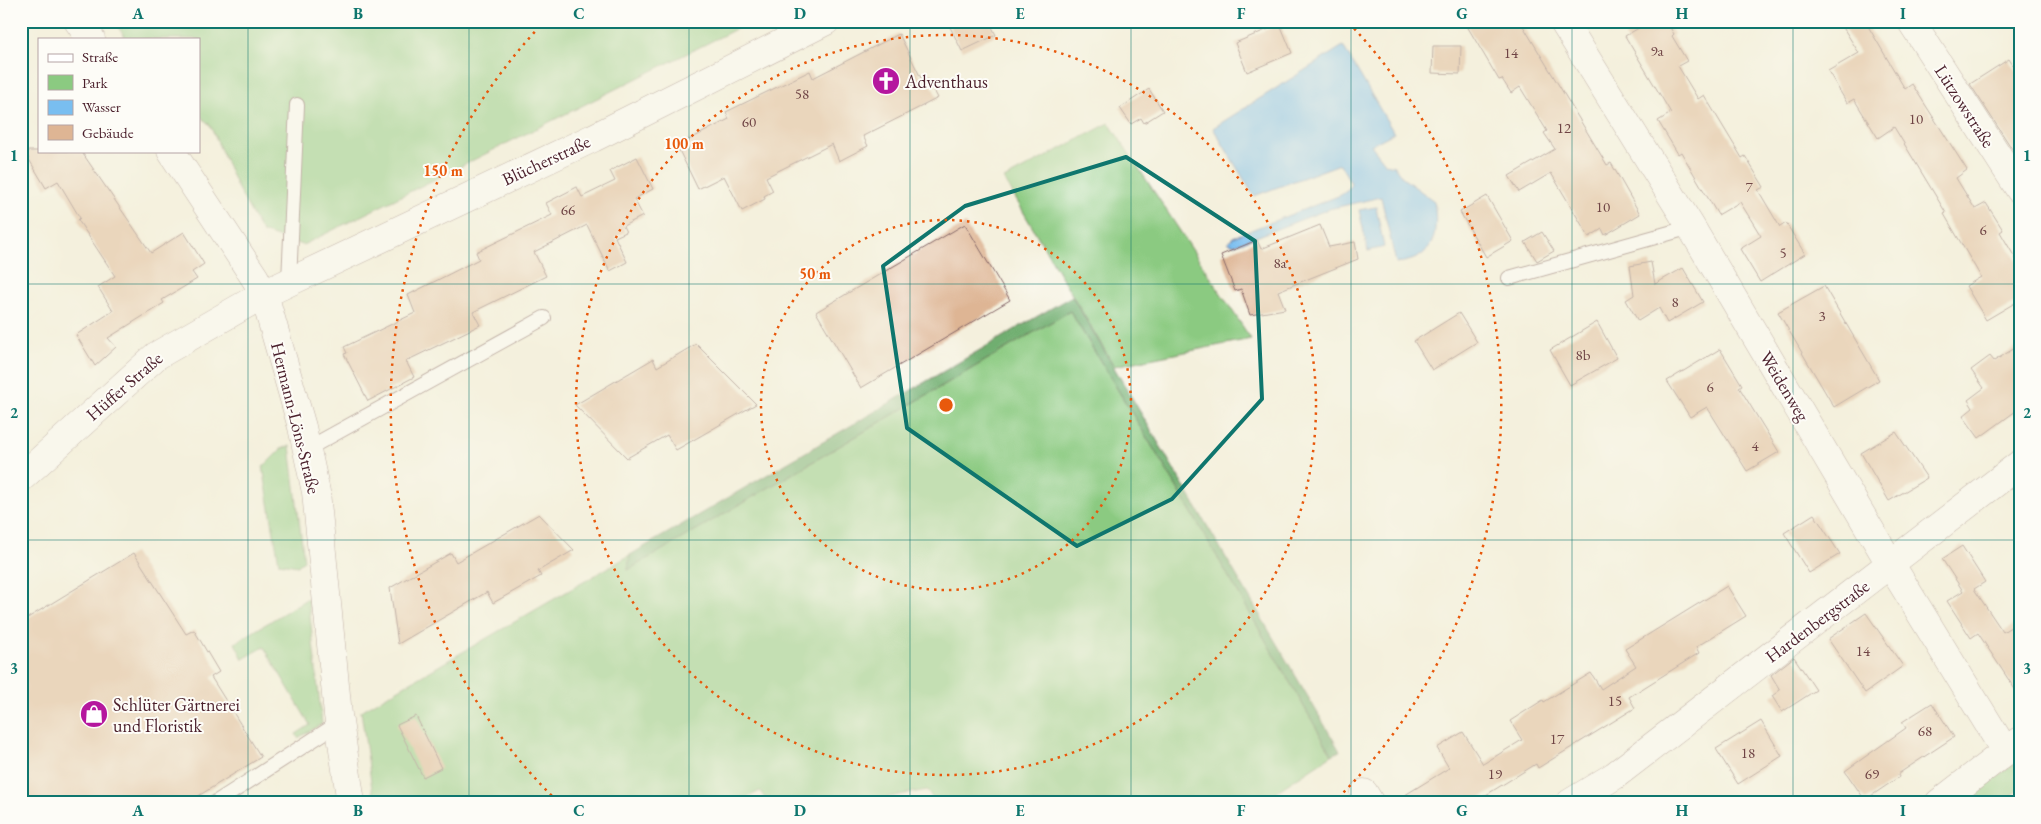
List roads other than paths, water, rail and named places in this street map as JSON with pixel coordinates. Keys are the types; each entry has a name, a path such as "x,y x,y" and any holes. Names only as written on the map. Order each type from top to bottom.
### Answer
{"street":[{"path":"78,21 90,38"},
{"name":"Blücherstraße","path":"264,294 593,138 826,21"},
{"name":"Weidenweg","path":"1563,21 1691,227 1891,565 2012,746"},
{"name":"Lützowstraße","path":"1911,21 2020,190"},
{"name":"Hermann-Löns-Straße","path":"172,152 264,294 307,449 316,492 339,723 351,803"},
{"name":"Hüffer Straße","path":"21,478 156,356 264,294"},
{"name":"Hardenbergstraße","path":"1570,803 1614,776 2020,464"},
{"path":"1939,803 2012,746"}],"lane":[{"path":"289,282 297,105"},
{"path":"1508,278 1691,227"},
{"path":"307,449 544,318"},
{"path":"215,803 339,723"}],"water":[{"path":"1343,46 1394,133 1371,145 1386,164 1394,166 1404,179 1434,201 1436,224 1431,243 1419,257 1396,263 1381,197 1329,209 1235,245 1228,243 1233,237 1341,195 1348,190 1351,183 1340,164 1254,196 1213,128"},
{"path":"1376,207 1384,247 1368,251 1359,210"}],"place":[{"name":"Adventhaus","path":"886,81"},
{"name":"Schlüter Gärtnerei und Floristik","path":"94,714"}]}
